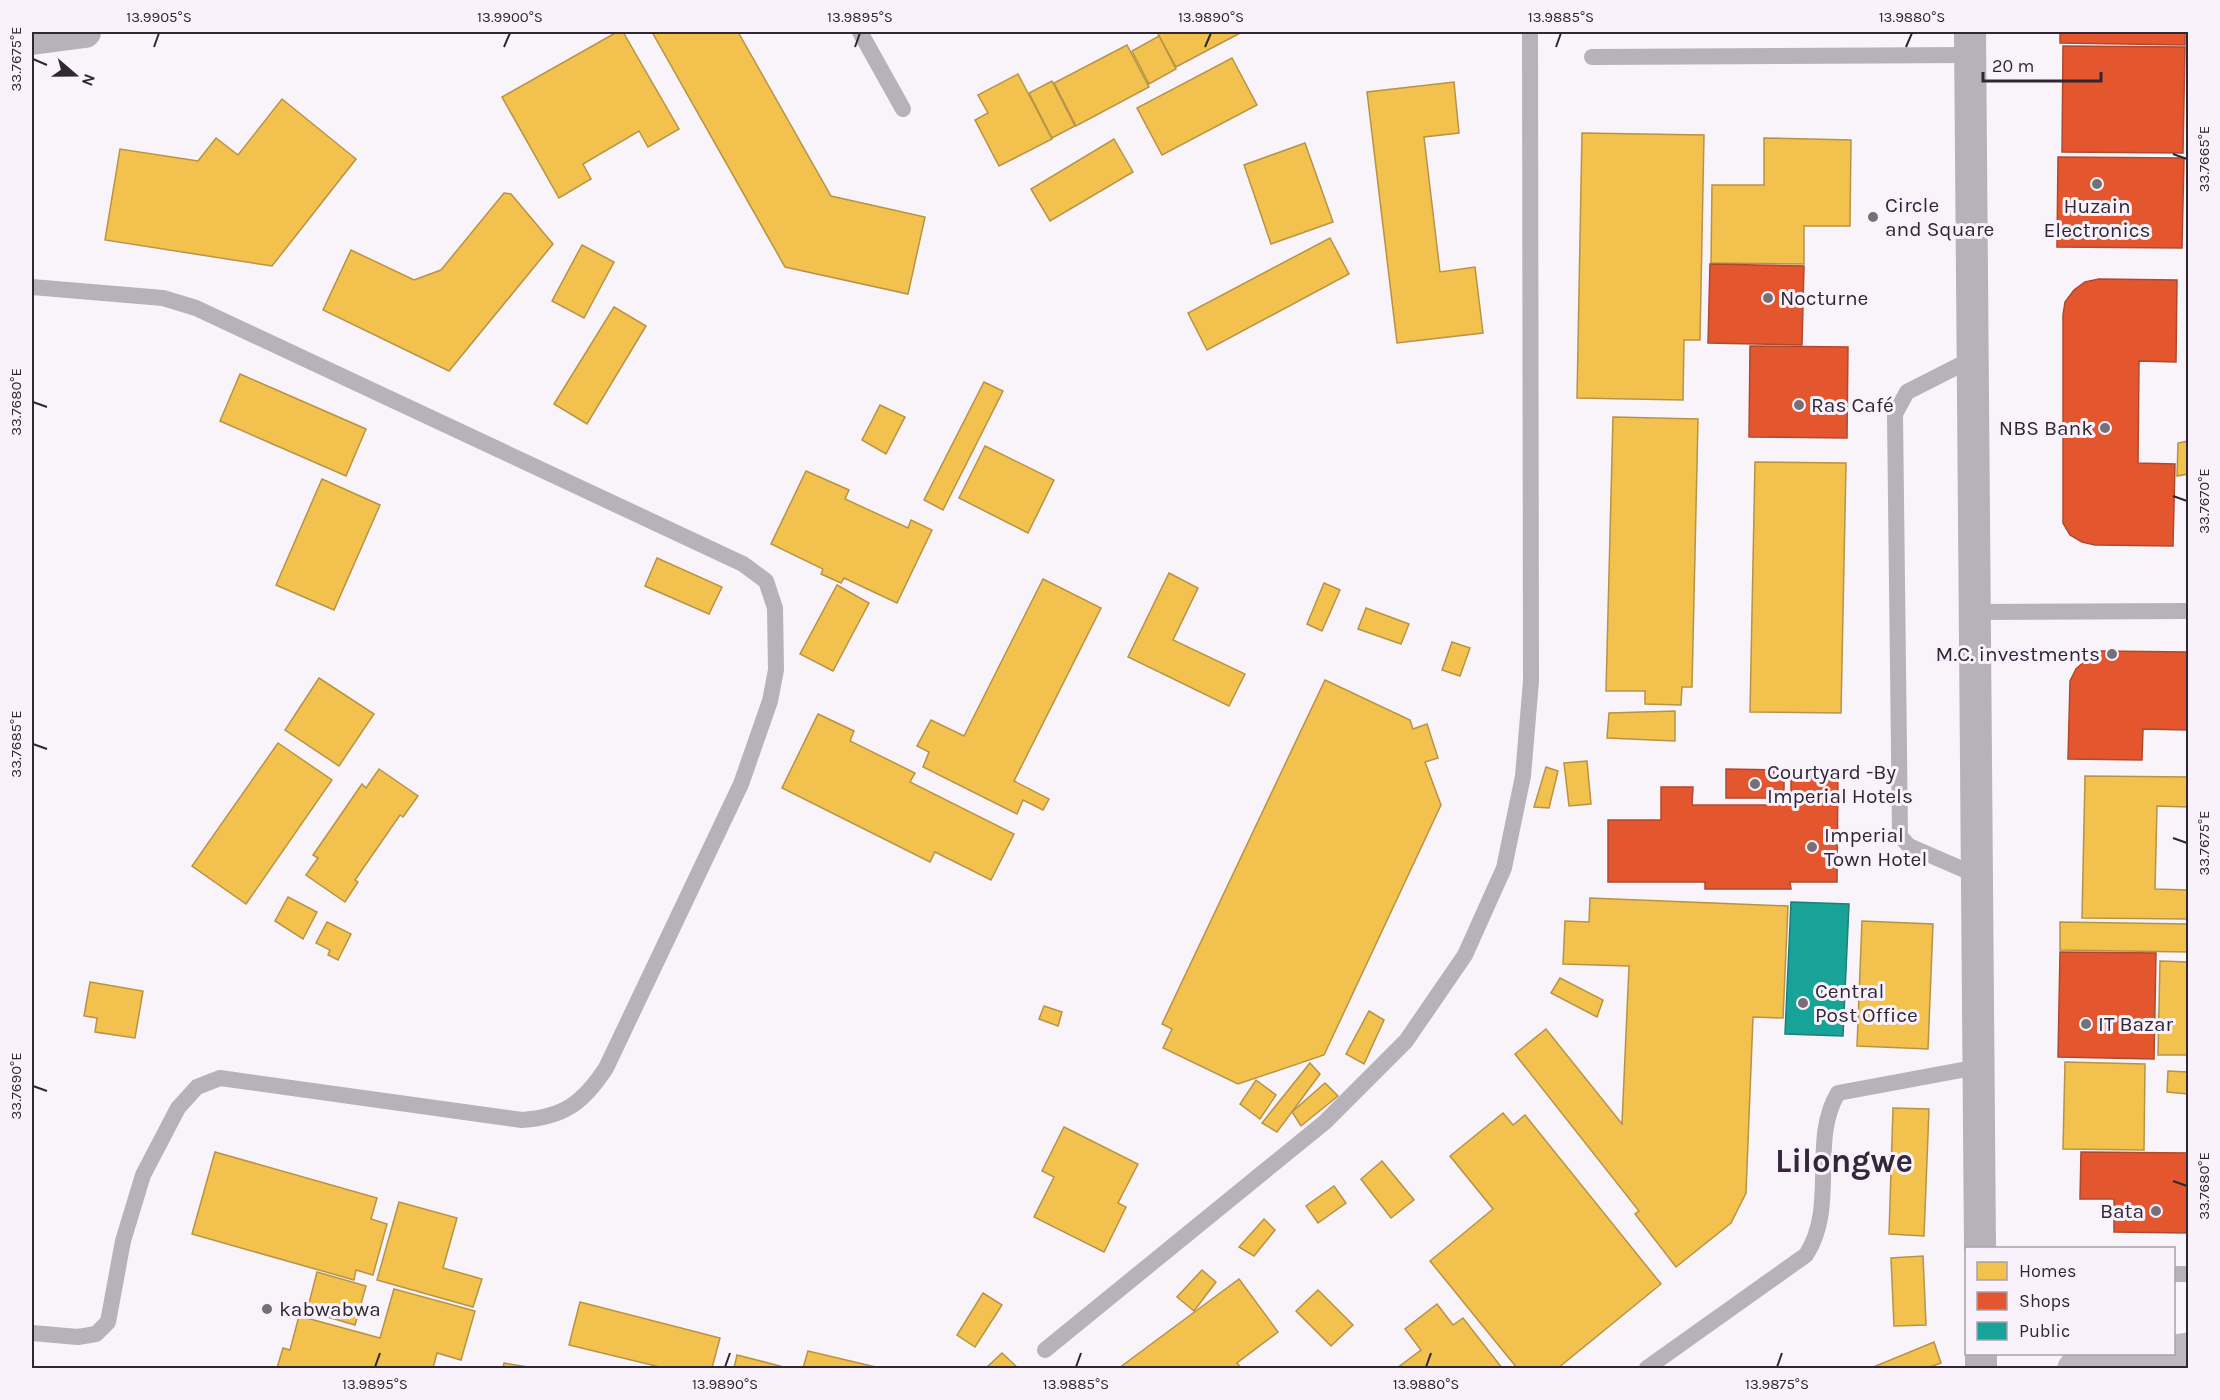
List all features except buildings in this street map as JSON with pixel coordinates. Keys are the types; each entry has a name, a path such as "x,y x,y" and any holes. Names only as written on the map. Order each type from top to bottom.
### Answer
{"highway":[{"path":"2074,1368 2146,1355"}],"street":[{"path":"32,39 84,32"},
{"path":"1970,43 1980,1247"}],"lane":[{"path":"860,32 903,109"},
{"path":"1045,1350 1325,1122 1406,1041 1465,955 1504,868 1523,776 1531,681 1530,32"},
{"path":"1592,57 1970,43"},
{"path":"32,286 163,298 196,308 743,564 766,581 776,608 776,669 770,701 741,784 606,1068 590,1093 569,1109 546,1119 522,1120 220,1078 197,1087 178,1108 143,1175 123,1241 108,1322 96,1334 78,1337 32,1333"},
{"path":"1972,358 1907,392 1896,414 1896,426 1900,836 1909,846 1976,875"},
{"path":"1973,612 2188,611"},
{"path":"1647,1368 1806,1254 1817,1238 1822,1220 1828,1110 1838,1093 1978,1067"}],"place":[{"name":"Huzain Electronics","path":"2097,184"},
{"name":"Circle and Square","path":"1873,217"},
{"name":"Nocturne","path":"1768,298"},
{"name":"Ras Café","path":"1799,405"},
{"name":"NBS Bank","path":"2105,428"},
{"name":"M.C. investments","path":"2112,654"},
{"name":"Courtyard -By Imperial Hotels","path":"1755,784"},
{"name":"Imperial Town Hotel","path":"1812,847"},
{"name":"Central Post Office","path":"1803,1003"},
{"name":"IT Bazar","path":"2086,1024"},
{"name":"Bata","path":"2156,1211"},
{"name":"kabwabwa","path":"267,1309"}],"district":[{"name":"Lilongwe","path":"1844,1160"}]}
